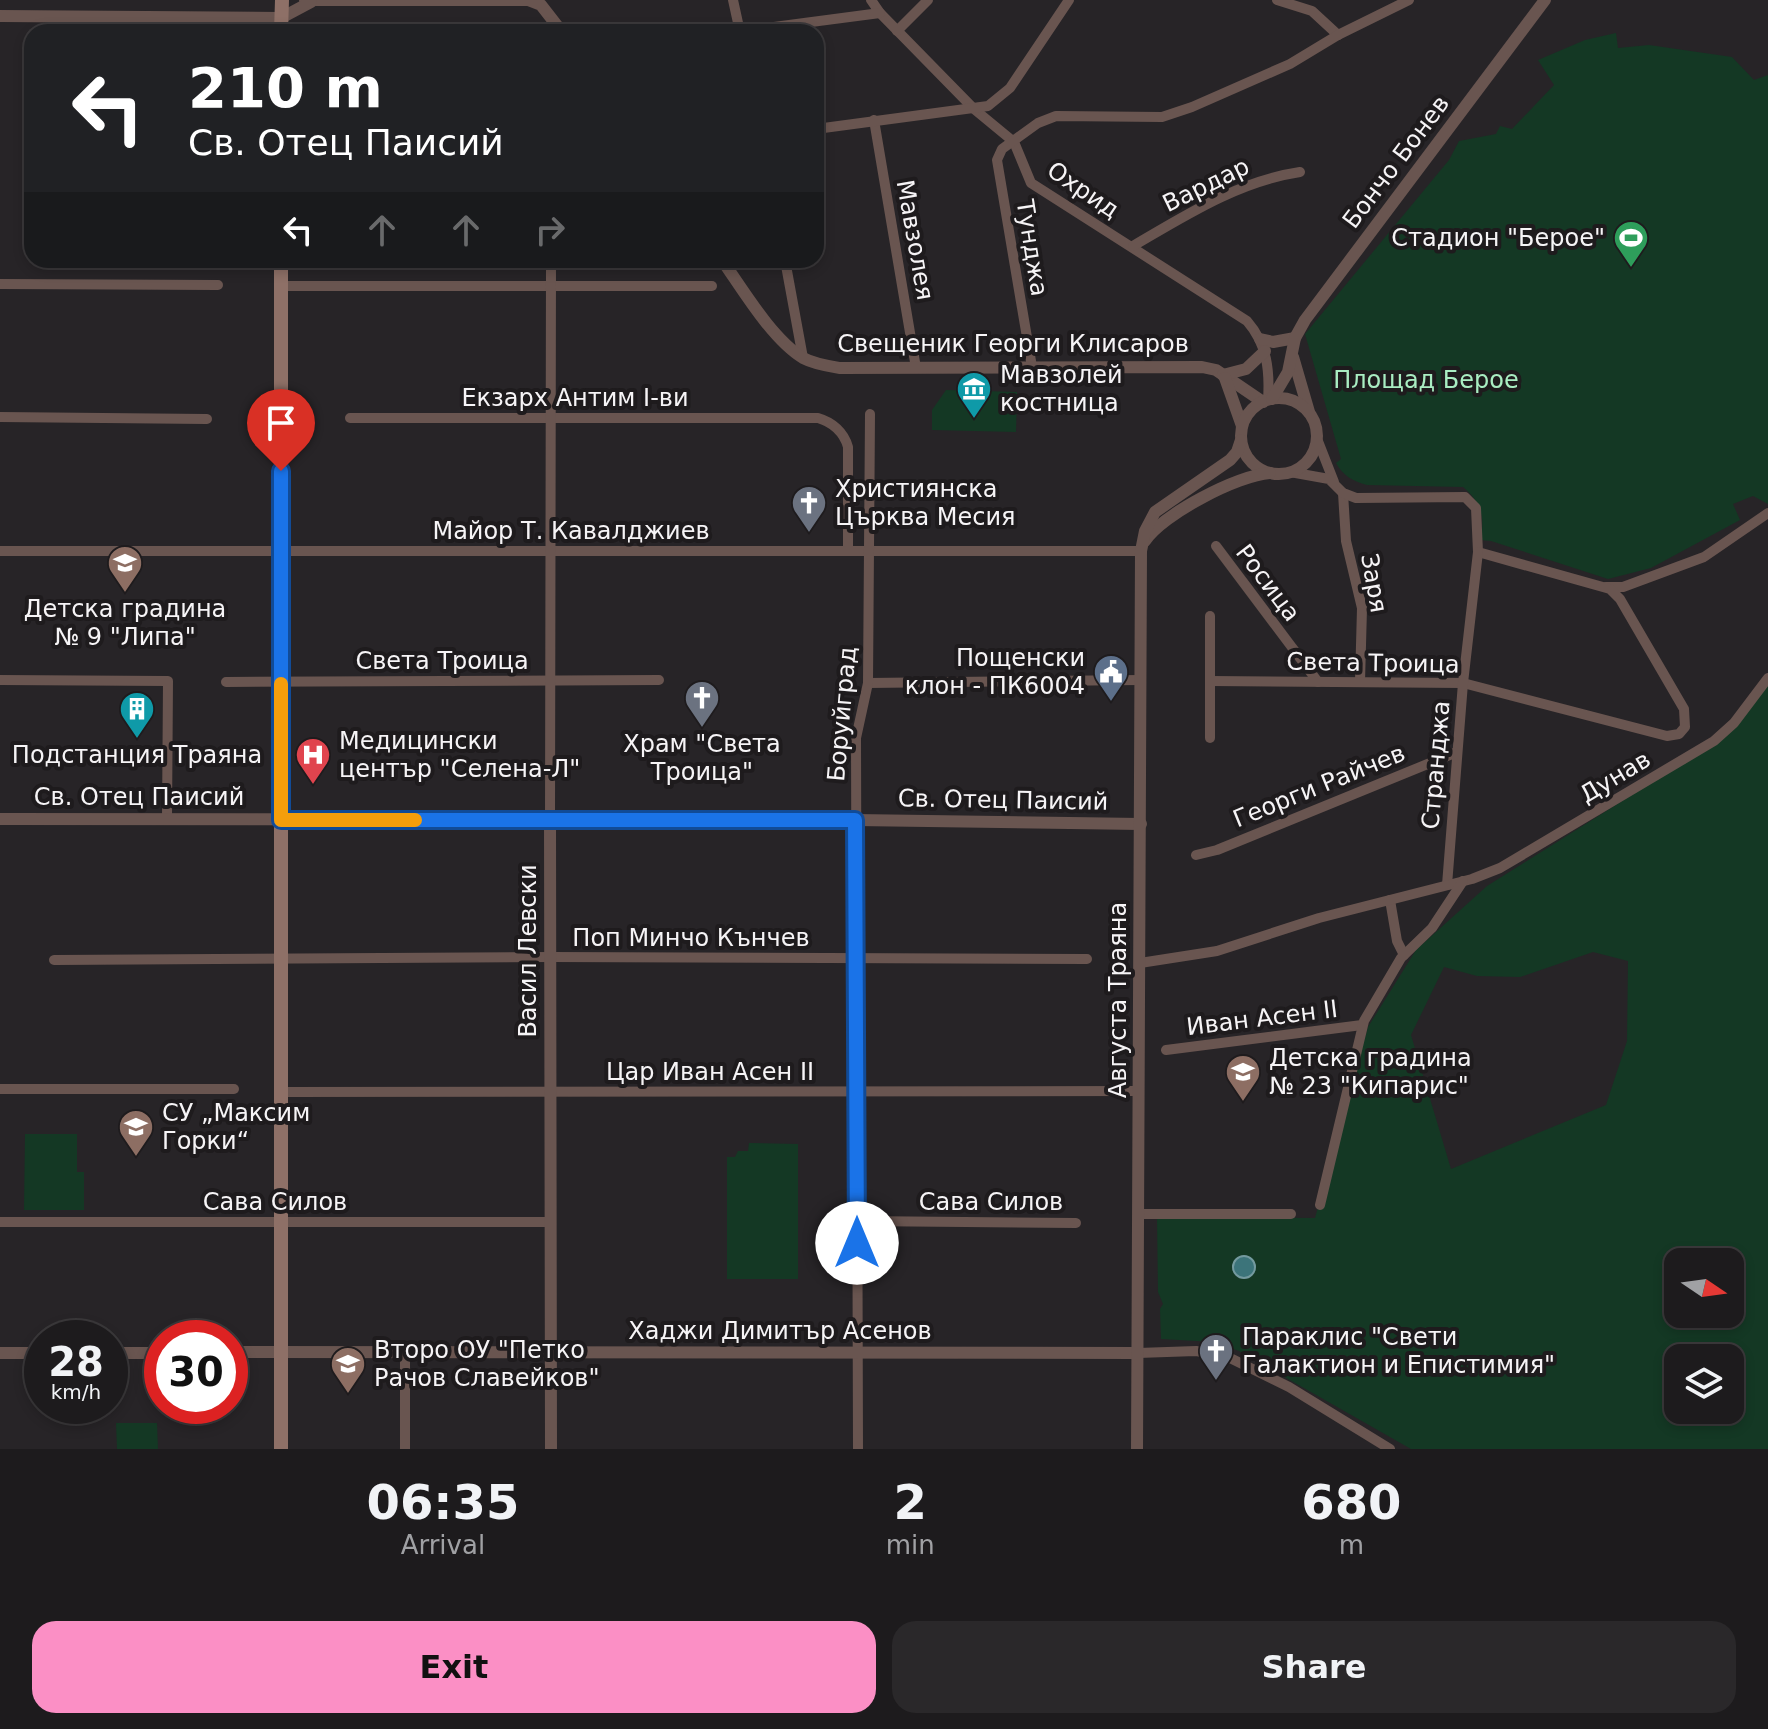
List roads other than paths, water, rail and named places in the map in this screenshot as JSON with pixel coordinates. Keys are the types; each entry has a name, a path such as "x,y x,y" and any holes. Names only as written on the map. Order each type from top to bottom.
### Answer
{"main road":[{"path":"281,24 282,0"},
{"path":"281,268 281,1449"}],"street":[{"path":"282,24 308,1 522,0 541,2 556,24"},
{"path":"733,0 737,24"},
{"name":"Охрид","path":"871,0 974,109 1014,142 1031,183 1247,321 1262,345"},
{"path":"897,31 928,0"},
{"path":"824,128 988,106 1010,88 1069,0"},
{"path":"1277,0 1312,11 1338,35"},
{"path":"1014,142 1038,123 1056,116 1162,117 1192,107 1290,64 1338,35 1409,0"},
{"name":"Бончо Бонев","path":"1268,400 1288,372 1295,338 1305,320 1545,0"},
{"path":"798,24 880,13"},
{"path":"0,16 250,24"},
{"name":"Мавзолея","path":"874,120 916,368"},
{"name":"Тунджа","path":"1014,142 1002,149 997,160 1032,367"},
{"name":"Вардар","path":"1133,246 1249,183 1300,172"},
{"name":"Васил Левски","path":"551,268 551,1449"},
{"path":"728,268 774,330 803,358"},
{"path":"786,268 803,358"},
{"path":"0,284 218,285"},
{"path":"281,286 712,286"},
{"path":"1242,426 1223,375 1246,369 1262,345 1295,338"},
{"path":"1262,345 1269,366 1268,400"},
{"name":"Бончо Бонев","path":"1292,354 1311,416"},
{"name":"Свещеник Георги Клисаров","path":"803,358 840,368 1202,367 1268,400"},
{"path":"1270,473 1250,461 1241,440 1242,426 1250,411 1268,400 1294,402 1311,416 1316,436 1314,448 1308,459 1290,472"},
{"name":"Боруйград","path":"858,1449 855,820 856,738 868,683 870,414"},
{"path":"0,417 207,419"},
{"name":"Екзарх Антим I-ви","path":"350,418 801,418 827,421 846,440 848,551"},
{"name":"Заря","path":"1316,436 1339,488 1346,541 1362,608 1360,682"},
{"name":"Августа Траяна","path":"1137,1449 1141,551 1145,531 1155,512 1230,460 1241,440"},
{"path":"1141,551 1148,536 1160,525 1238,480 1290,472 1317,476 1339,488"},
{"name":"Странджа","path":"1339,488 1363,499 1467,498 1474,503 1477,511 1478,552 1463,683 1447,885"},
{"path":"1478,552 1605,587 1623,587 1704,557 1768,513"},
{"name":"Росица","path":"1216,546 1318,682"},
{"name":"Майор Т. Кавалджиев","path":"0,551 1141,551"},
{"name":"Света Троица","path":"1210,681 1463,683 1672,736 1681,733 1685,727 1684,709 1620,599 1605,587"},
{"path":"1210,616 1210,738"},
{"name":"Дунав","path":"1390,900 1463,881 1519,858 1707,745 1734,723 1768,678"},
{"path":"0,680 168,681 167,819"},
{"name":"Света Троица","path":"226,682 659,680"},
{"path":"868,683 1141,680"},
{"name":"Георги Райчев","path":"1196,855 1217,850 1457,752"},
{"name":"Св. Отец Паисий","path":"0,819 855,820 1141,824"},
{"path":"1320,1205 1362,1025 1404,955 1432,928 1463,881"},
{"path":"1140,963 1217,951 1319,918 1390,900 1397,941 1404,955"},
{"name":"Поп Минчо Кънчев","path":"54,960 550,957 1087,959"},
{"name":"Иван Асен ІІ","path":"1166,1050 1362,1025"},
{"path":"0,1089 234,1089"},
{"name":"Цар Иван Асен II","path":"281,1092 1139,1091"},
{"path":"1139,1214 1291,1214"},
{"name":"Сава Силов","path":"857,1221 1076,1223"},
{"name":"Сава Силов","path":"0,1222 551,1222"},
{"path":"1138,1353 1196,1351 1226,1356 1289,1387 1390,1449"},
{"name":"Хаджи Димитър Асенов","path":"248,1352 1138,1353"},
{"path":"0,1353 24,1353"},
{"path":"405,1353 405,1449"}],"water":[{"path":"1244,1256 1255,1267 1244,1278 1233,1267"}],"place":[{"name":"Стадион \"Берое\"","path":"1631,269"},
{"name":"Мавзолей костница","path":"974,420"},
{"name":"Християнска Църква Месия","path":"809,534"},
{"name":"Детска градина № 9 \"Липа\"","path":"125,594"},
{"name":"Пощенски клон - ПК6004","path":"1111,703"},
{"name":"Храм \"Света Троица\"","path":"702,729"},
{"name":"Подстанция Траяна","path":"137,740"},
{"name":"Медицински център \"Селена-Л\"","path":"313,786"},
{"name":"Детска градина № 23 \"Кипарис\"","path":"1243,1103"},
{"name":"СУ „Максим Горки“","path":"136,1158"},
{"name":"Параклис \"Свети Галактион и Епистимия\"","path":"1216,1382"},
{"name":"Второ ОУ \"Петко Рачов Славейков\"","path":"348,1395"}],"park label":[{"name":"Площад Берое","path":"1426,380"}]}
